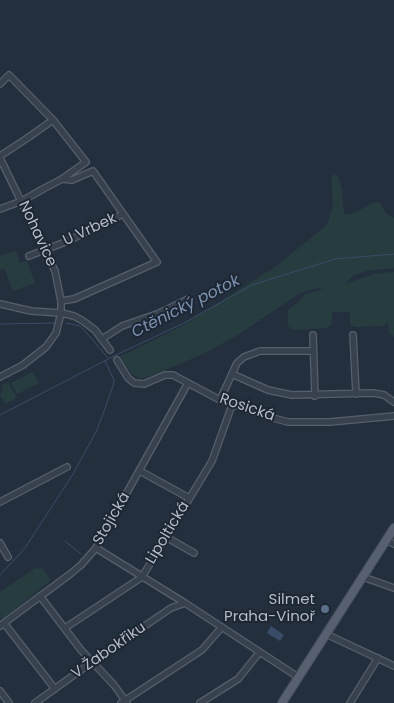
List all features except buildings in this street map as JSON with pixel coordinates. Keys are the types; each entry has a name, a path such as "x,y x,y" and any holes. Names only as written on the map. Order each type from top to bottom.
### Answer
{"main road":[{"path":"282,703 362,577 390,542 394,528"}],"street":[{"path":"0,84 9,75 53,120 86,162 62,179 22,201 0,209"},
{"path":"0,157 53,120"},
{"name":"Nohavice","path":"0,157 58,280 61,301 61,313 56,333 46,347 23,365 0,377"},
{"path":"61,301 74,299 157,262 93,171 72,180 62,179"},
{"name":"U Vrbek","path":"29,256 97,228 123,214"},
{"path":"102,339 122,326 157,314 188,299"},
{"path":"0,304 31,311 61,313 83,321 95,330 110,350"},
{"path":"313,335 315,396"},
{"path":"353,335 356,394"},
{"path":"220,400 237,363 241,359 260,352 313,351"},
{"name":"Rosická","path":"117,360 130,380 137,384 169,375 232,405 288,422 310,423 394,416"},
{"path":"232,374 268,390 292,395 315,396 372,393 384,395 394,402"},
{"name":"Stojická","path":"2,624 75,570 96,548 188,383"},
{"name":"Lipoltická","path":"65,628 142,577 212,461 232,405"},
{"path":"0,502 68,467"},
{"path":"140,471 189,498"},
{"path":"166,537 194,553"},
{"path":"0,544 8,557"},
{"path":"96,548 185,603 298,677"},
{"path":"362,577 394,588"},
{"path":"40,596 92,663 114,686 124,702 202,650 221,628"},
{"name":"V Žabokřiku","path":"35,703 92,663 98,656 171,608 185,603"},
{"path":"2,624 55,689"},
{"path":"326,634 394,666"},
{"path":"200,703 238,680 259,653"},
{"path":"350,703 378,658"},
{"path":"0,691 9,703"}],"green space":[{"path":"336,174 342,190 344,214 353,213 371,203 380,202 386,214 394,218 394,268 366,271 354,275 345,284 374,274 394,272 394,337 389,332 388,322 383,326 355,327 350,324 350,312 332,312 332,324 327,328 291,329 288,326 288,310 301,300 305,294 324,289 317,288 300,293 236,336 207,352 140,379 131,373 119,357 180,327 275,267 327,225 333,206 331,177"},
{"path":"16,251 20,263 27,261 35,283 13,291 4,268 0,270 0,256"},
{"path":"33,372 39,383 17,394 11,383"},
{"path":"8,382 17,398 5,404 0,395 3,389 1,385"},
{"path":"35,568 43,569 51,580 2,620 0,617 0,592"}],"water":[{"path":"271,626 284,635 280,641 267,633"}],"waterway":[{"name":"Ctěnický potok","path":"0,415 114,356 184,323 252,285 335,259 394,254"},
{"path":"0,324 57,323"},
{"path":"66,323 80,326 108,358"},
{"path":"0,575 25,548 73,474 97,430 114,380 105,361"},
{"path":"65,541 81,554"}],"place":[{"name":"Silmet Praha-Vinoř","path":"325,609"}]}
